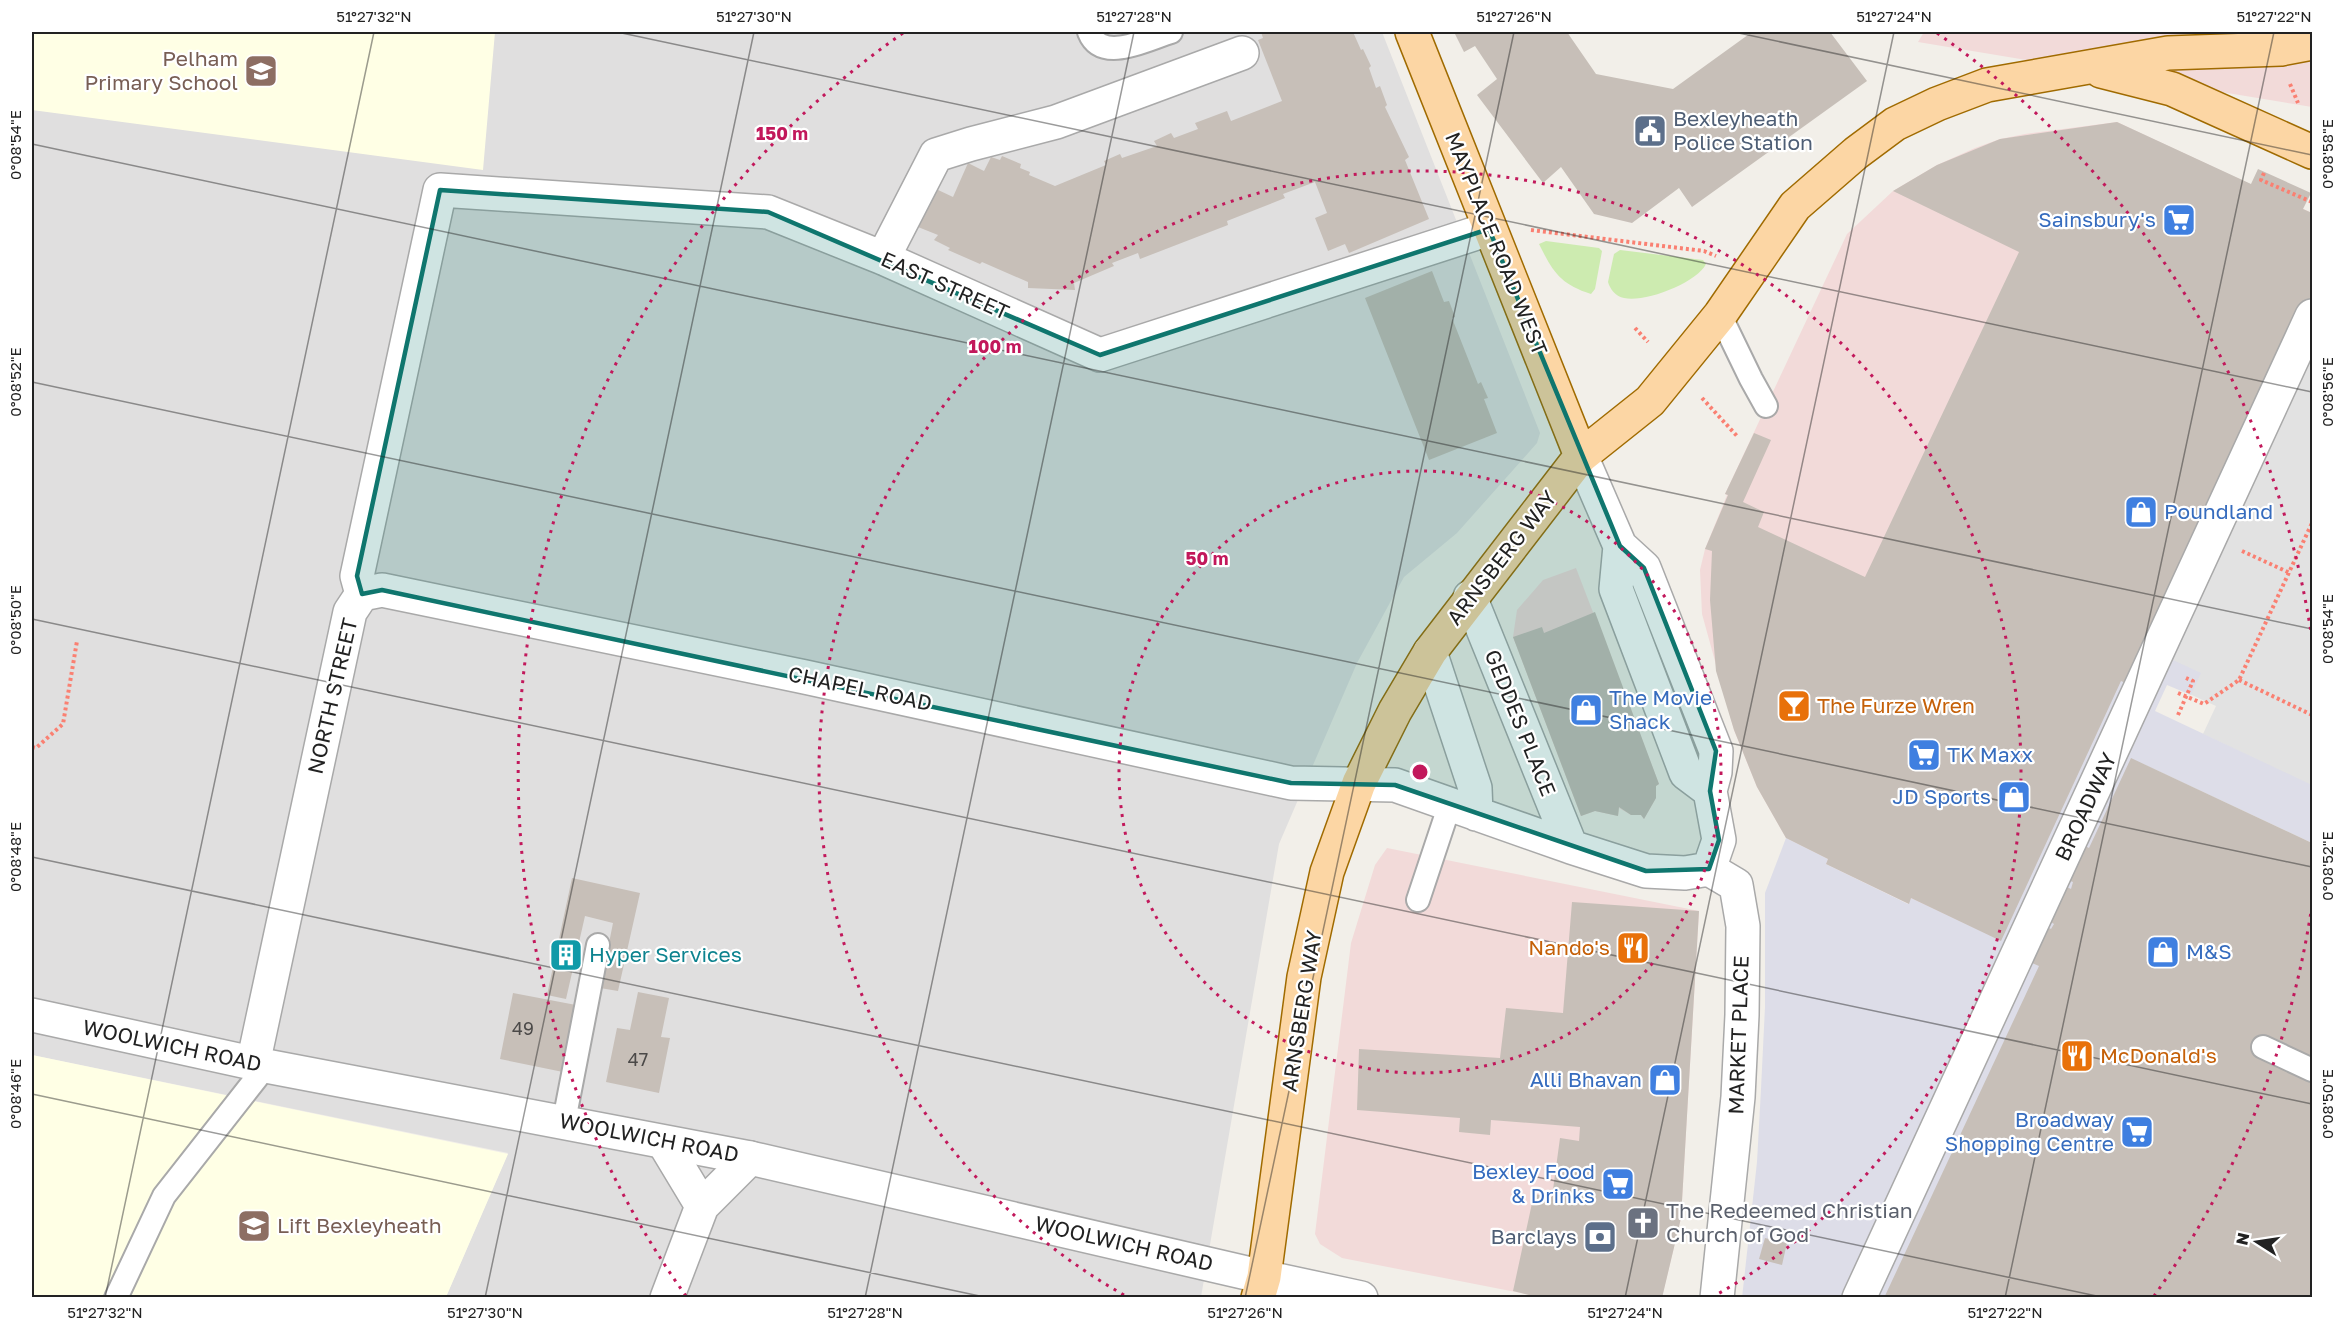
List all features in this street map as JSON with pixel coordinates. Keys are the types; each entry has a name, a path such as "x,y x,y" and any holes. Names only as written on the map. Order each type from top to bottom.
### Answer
{"main road":[{"name":"MAYPLACE ROAD WEST","path":"1412,32 1479,232 1581,456"},
{"name":"ARNSBERG WAY","path":"1261,1287 1304,977 1327,872 1359,783 1395,711 1430,652 1470,597 1526,530 1581,456 1650,401 1720,315 1795,206 1856,153 1895,124 1937,104 1987,85 2168,53 2281,49 2313,43"},
{"name":"ARNSBERG WAY","path":"2091,68 2172,89 2313,152"}],"street":[{"path":"883,258 936,155 1056,122 1242,53"},
{"name":"EAST STREET","path":"440,190 768,212 883,258 1100,355 1479,232"},
{"name":"NORTH STREET","path":"259,1065 350,612 362,594 357,576 440,190"},
{"name":"BROADWAY","path":"1859,1298 2313,316"},
{"path":"1359,783 1395,785 1571,848 1646,871 1685,873 1709,870 1719,840 1710,791 1715,772 1716,751 1644,568 1620,546 1581,456"},
{"name":"CHAPEL ROAD","path":"362,594 382,590 805,677 1292,783 1359,783"},
{"name":"GEDDES PLACE","path":"1470,597 1571,848"},
{"path":"1430,652 1475,788 1463,809"},
{"name":"MARKET PLACE","path":"1709,870 1736,885 1743,926 1738,1097 1717,1298"},
{"name":"WOOLWICH ROAD","path":"32,1015 259,1065 750,1158 1261,1287 1358,1297"},
{"path":"664,1143 702,1206"},
{"path":"667,1298 702,1206 750,1158"}],"lane":[{"path":"1089,32 1091,38 1103,46 1116,50 1171,32"},
{"path":"1720,315 1766,406"},
{"path":"1419,900 1463,809"},
{"path":"564,1121 598,945"},
{"path":"2263,1047 2313,1070"},
{"path":"116,1298 164,1196 259,1065"}],"path":[{"path":"2261,180 2313,202"},
{"path":"1479,232 1522,229 1704,251 1749,271"},
{"path":"1635,328 1648,343"},
{"path":"1702,398 1737,436"},
{"path":"2204,704 2240,680 2313,525"},
{"path":"2240,680 2313,525"},
{"path":"2210,537 2291,574"},
{"path":"32,747 36,748 63,724 77,641"},
{"path":"2240,680 2313,714"},
{"path":"2172,691 2204,704"},
{"path":"2187,696 2204,704"}],"highlighted area":[{"path":"440,190 768,212 1100,355 1489,229 1620,546 1644,568 1716,751 1710,791 1719,840 1709,869 1646,871 1395,785 1291,783 382,590 362,594 357,576"}],"shaded area":[{"path":"32,32 1382,32 1540,433 1537,443 1457,533 1404,577 1357,663 1279,844 1201,1297 446,1297 508,1153 32,1055"},
{"name":"Pelham Primary School","path":"32,32 495,32 483,170 32,110"},
{"path":"1924,32 2312,32 2312,107 1918,42"},
{"path":"2117,122 2312,213 2312,241 2001,941 1912,899 1909,904 1826,864 1828,859 1786,838 1757,787 1734,730 1702,614 1700,570 1705,549 1727,495 1725,494 1847,234 1893,191 1937,165 1975,148 2000,139 2025,134"},
{"path":"2312,238 2312,356 2173,660 2201,673 2191,695 2167,685 2155,711 2312,785 2312,843 2141,763 1891,1297 1742,1298 1757,1162 1765,1007 1765,893 1786,838 1828,859 1826,864 1908,904 1911,898 2000,940 2110,676"},
{"path":"2312,351 2312,786 2203,734 2216,706 2161,681"},
{"name":"The Movie Shack","path":"1576,568 1659,784 1656,786 1656,798 1644,819 1641,815 1631,815 1619,808 1618,816 1595,811 1581,816 1513,637 1517,610 1543,580"},
{"path":"1387,848 1699,911 1681,1218 1662,1297 1541,1297 1342,1258 1320,1244 1315,1234 1351,943 1375,865"},
{"name":"Lift Bexleyheath","path":"32,1055 508,1154 446,1297 32,1297"}],"green space":[{"path":"1546,241 1599,248 1602,251 1595,289 1591,294 1572,286 1553,269 1539,244"},
{"path":"1620,250 1703,260 1706,264 1692,278 1669,290 1633,299 1624,298 1614,292 1608,282 1614,254"}],"building":[{"path":"1261,32 1353,32 1371,66 1369,68 1376,88 1380,86 1387,105 1385,107 1409,157 1405,160 1429,219 1349,253 1345,244 1328,251 1315,218 1327,213 1315,182 1283,194 1285,198 1227,221 1228,225 1140,259 1138,253 1112,263 1114,266 1074,283 1075,290 1028,288 1028,282 948,250 950,248 934,240 938,235 918,227 936,189 953,197 968,163 984,171 991,157 1000,160 1002,156 1021,164 1020,168 1030,172 1029,175 1055,186 1106,165 1104,161 1120,154 1122,158 1157,146 1154,141 1171,133 1174,138 1198,129 1195,123 1227,111 1231,121 1282,101 1258,40 1263,38"},
{"name":"Bexleyheath Police Station","path":"1454,32 1567,32 1596,74 1673,89 1752,32 1830,32 1867,81 1692,207 1679,188 1632,223 1594,214 1561,167 1543,183 1477,95 1497,79 1475,46 1464,52"},
{"path":"2117,122 2251,184 2258,169 2311,193 2303,209 2312,213 2312,353 2153,695 2121,681 2001,941 1911,898 1909,904 1826,864 1828,859 1786,838 1757,787 1734,730 1716,671 1710,600 1712,551 1705,549 1728,495 1725,494 1754,433 1771,440 1743,502 1764,512 1758,527 1865,577 2019,252 1893,191 1937,165 2000,139"},
{"path":"1432,271 1444,302 1449,301 1455,317 1452,318 1478,384 1481,382 1488,398 1484,399 1497,433 1429,460 1365,298"},
{"name":"The Movie Shack","path":"1595,612 1659,784 1656,786 1656,798 1644,819 1641,815 1631,815 1619,807 1618,816 1595,811 1581,816 1513,637 1542,627 1544,633"},
{"name":"Broadway Shopping Centre","path":"2131,758 2312,843 2312,1298 1884,1298 2039,966 2032,963 2049,928 2051,929 2054,924 2051,922 2067,887 2071,889 2073,882 2070,881 2085,846 2089,848"},
{"name":"Hyper Services","path":"572,878 640,893 618,991 600,988 613,923 585,916 566,999 547,995"},
{"path":"1572,902 1699,911 1681,1218 1662,1298 1541,1298 1513,1291 1534,1194 1552,1197 1560,1138 1579,1141 1580,1127 1491,1120 1490,1135 1459,1132 1460,1118 1357,1110 1359,1049 1500,1058 1506,1008 1563,1013"},
{"path":"638,992 669,998 661,1037 670,1038 659,1093 606,1082 617,1028 630,1030"},
{"path":"513,993 576,1005 563,1072 500,1059"},
{"path":"1765,1238 1787,1243 1782,1265 1759,1259"}],"place":[{"name":"Pelham Primary School","path":"261,71"},
{"name":"Bexleyheath Police Station","path":"1650,131"},
{"name":"Sainsbury's","path":"2179,220"},
{"name":"Poundland","path":"2141,512"},
{"name":"The Furze Wren","path":"1794,706"},
{"name":"The Movie Shack","path":"1586,710"},
{"name":"TK Maxx","path":"1924,755"},
{"name":"JD Sports","path":"2014,797"},
{"name":"Nando's","path":"1633,948"},
{"name":"M&S","path":"2163,952"},
{"name":"Hyper Services","path":"566,955"},
{"name":"McDonald's","path":"2077,1056"},
{"name":"Alli Bhavan","path":"1665,1080"},
{"name":"Broadway Shopping Centre","path":"2137,1132"},
{"name":"Bexley Food & Drinks","path":"1618,1184"},
{"name":"The Redeemed Christian Church of God","path":"1643,1223"},
{"name":"Lift Bexleyheath","path":"254,1226"},
{"name":"Barclays","path":"1600,1237"}]}
